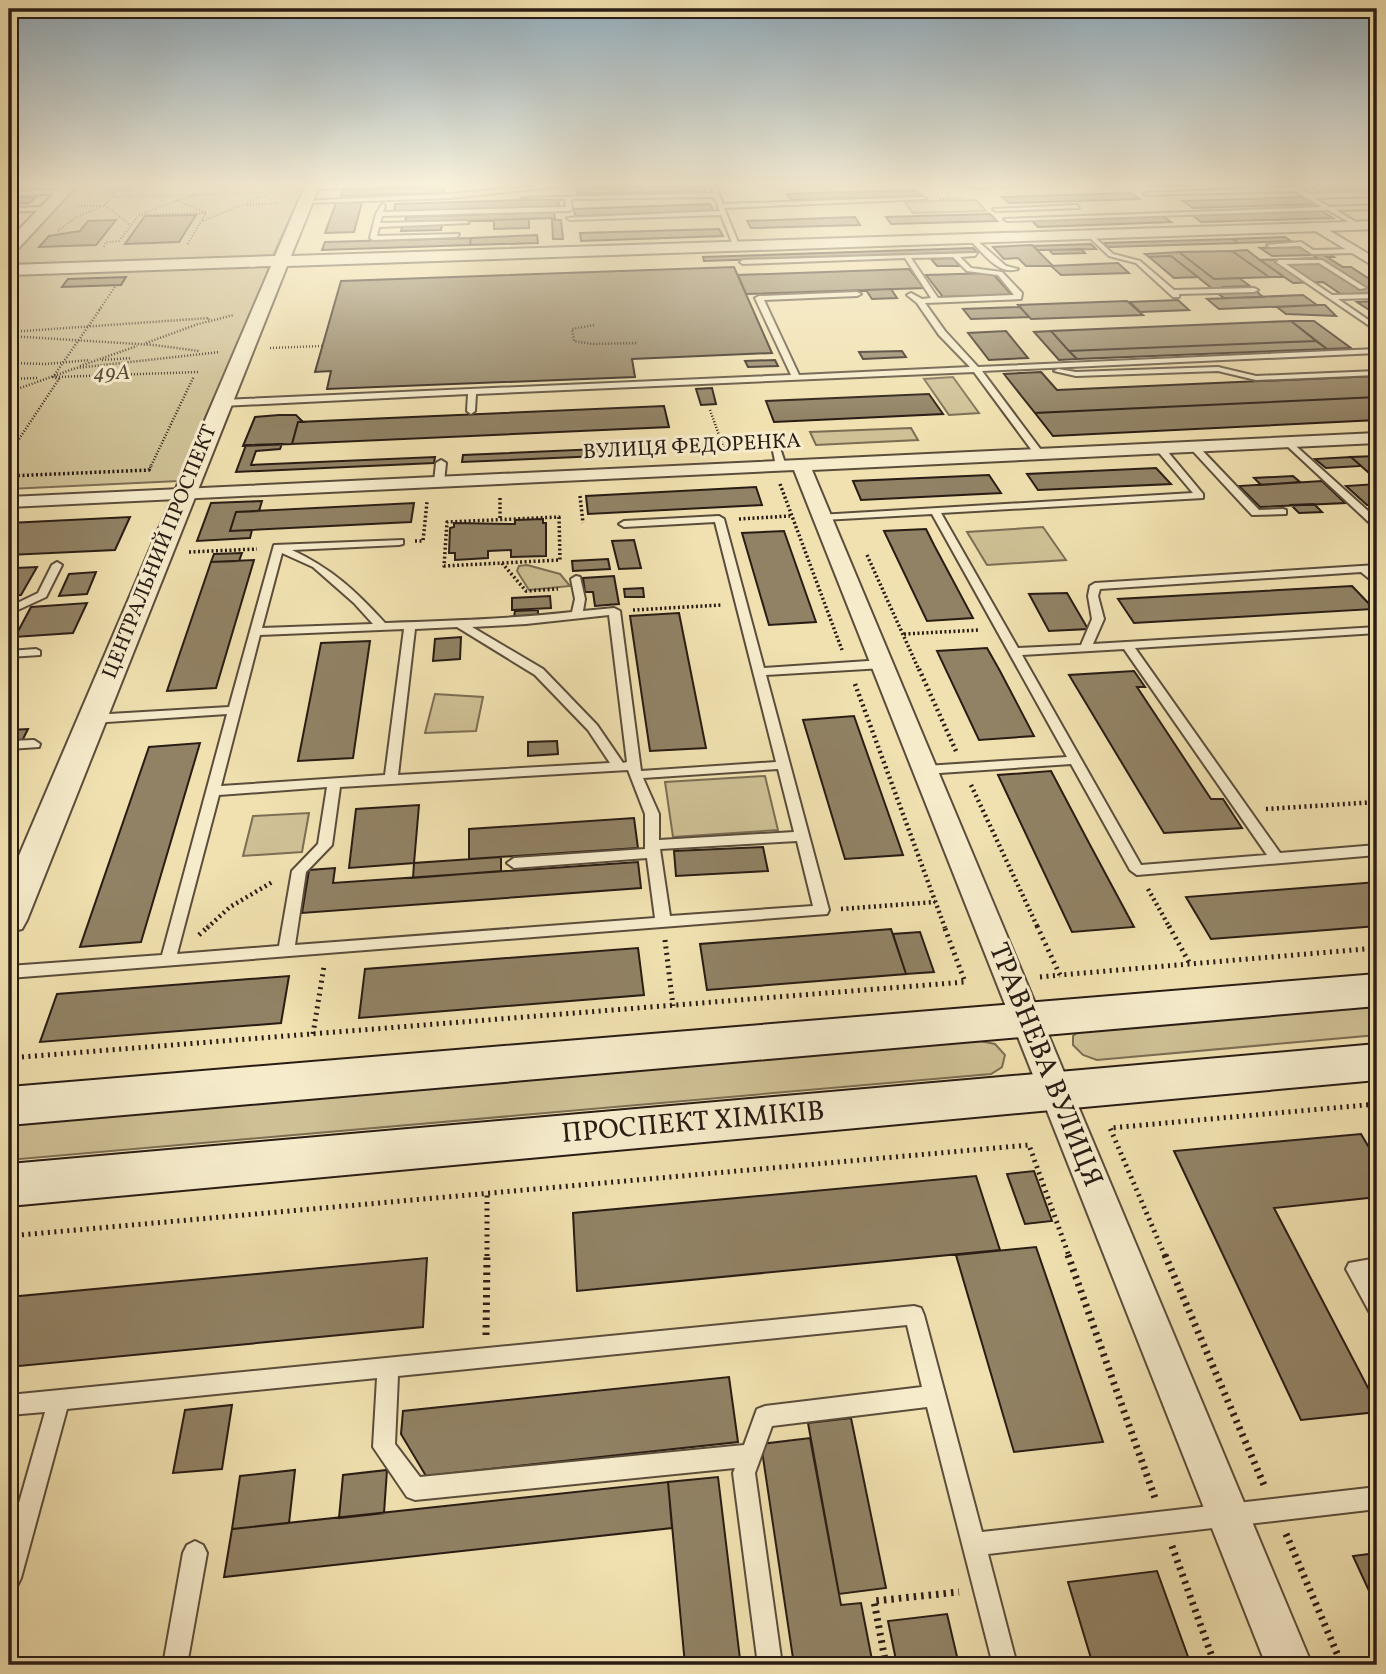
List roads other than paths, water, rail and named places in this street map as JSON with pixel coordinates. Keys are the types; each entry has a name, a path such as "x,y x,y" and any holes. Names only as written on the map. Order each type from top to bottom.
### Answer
{"main road":[{"path":"9,1106 1377,990"},
{"name":"ПРОСПЕКТ ХІМІКІВ","path":"9,1185 1377,1062"}],"street":[{"path":"9,270 247,262"},
{"name":"ЦЕНТРАЛЬНИЙ ПРОСПЕКТ","path":"9,920 281,262"},
{"name":"ВУЛИЦЯ ФЕДОРЕНКА","path":"9,502 184,494 433,488 784,458 1040,454 1377,438"},
{"name":"ТРАВНЕВА ВУЛИЦЯ","path":"784,458 822,517 1289,1665"}],"lane":[{"path":"910,262 936,300"},
{"path":"920,301 1018,297 1018,293 1000,273 969,270 962,262"},
{"path":"996,262 1004,268 1015,269"},
{"path":"1138,262 1175,294 1254,290"},
{"path":"1279,262 1377,329"},
{"path":"1322,262 1363,288"},
{"path":"796,377 759,298 857,294"},
{"path":"911,295 920,301 942,333 976,369 1040,454"},
{"path":"1330,298 1377,296"},
{"path":"222,403 1377,351"},
{"path":"1041,366 1076,374 1218,369 1256,378 1377,373"},
{"path":"471,411 472,392"},
{"path":"1288,442 1377,524"},
{"path":"1194,447 1256,513 1283,512"},
{"path":"822,517 1200,496 1160,448"},
{"path":"433,488 442,463"},
{"path":"935,510 1137,870 1377,850"},
{"path":"9,972 822,911 719,519 624,524"},
{"path":"278,548 399,542"},
{"path":"278,548 317,565 358,601 380,625"},
{"path":"168,960 258,632 278,548"},
{"path":"9,611 41,595 57,565"},
{"path":"1085,648 1098,619 1093,596 1095,586 1377,568"},
{"path":"1364,569 1377,582"},
{"path":"576,584 580,599 577,615"},
{"path":"258,632 457,623 614,611 635,771 652,814 652,849 663,922"},
{"path":"457,623 539,672 593,728 619,767"},
{"path":"391,779 410,624"},
{"path":"1015,652 1377,630"},
{"path":"1128,646 1276,859"},
{"path":"9,654 36,653"},
{"path":"758,672 883,664"},
{"path":"92,719 236,710"},
{"path":"9,745 34,744"},
{"path":"925,770 1075,760"},
{"path":"214,791 391,779 449,783 619,767 635,771 783,765"},
{"path":"286,951 299,871 325,845 334,784"},
{"path":"514,863 803,836"},
{"path":"1377,1266 1356,1269 1377,1307"},
{"path":"9,1405 914,1315 1005,1665"},
{"path":"388,1367 384,1447 415,1489 751,1455"},
{"path":"770,1665 744,1473 765,1416 935,1396"},
{"path":"9,1578 59,1400"},
{"path":"973,1544 1377,1498"},
{"path":"175,1665 195,1553"}],"park label":[{"name":"49А","path":"112,373"}]}
